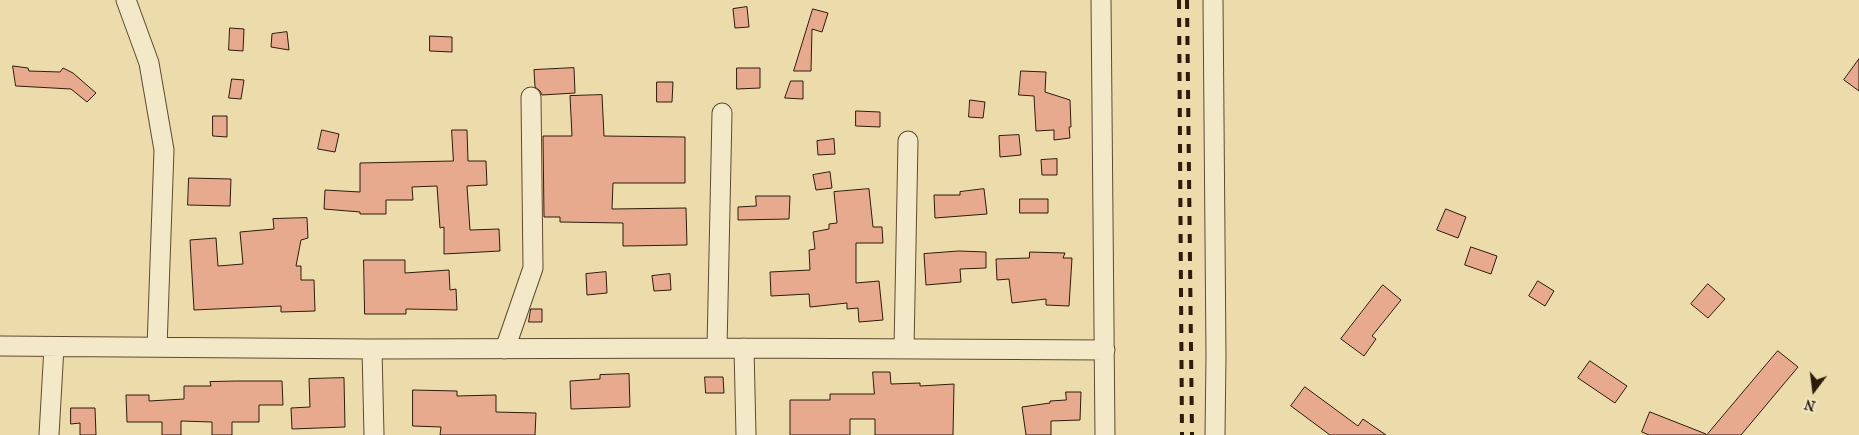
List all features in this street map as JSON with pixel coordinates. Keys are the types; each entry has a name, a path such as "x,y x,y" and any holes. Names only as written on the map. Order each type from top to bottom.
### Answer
{"street":[{"path":"126,0 149,63 164,150 158,347"},
{"path":"1101,0 1105,435"},
{"path":"1213,0 1215,435"},
{"path":"505,349 533,268 531,97"},
{"path":"717,348 722,113"},
{"path":"904,349 908,141"},
{"path":"0,346 372,349 744,348 1105,350"},
{"path":"50,435 54,346"},
{"path":"744,348 746,435"},
{"path":"372,349 374,435"}],"building":[{"path":"747,7 749,27 735,28 733,9"},
{"path":"813,9 828,13 822,32 812,29 811,71 794,71"},
{"path":"230,28 244,29 243,51 229,50"},
{"path":"287,32 289,50 271,47 272,34"},
{"path":"430,36 452,37 452,52 430,51"},
{"path":"1859,59 1859,91 1844,80"},
{"path":"13,66 28,68 29,71 60,72 63,68 73,73 96,93 87,102 71,89 16,86"},
{"path":"574,68 575,93 542,95 535,87 534,70"},
{"path":"737,68 760,68 760,88 737,89"},
{"path":"1021,71 1046,72 1045,92 1070,100 1070,138 1054,140 1054,130 1036,131 1034,96 1019,95"},
{"path":"232,79 244,80 241,99 229,98"},
{"path":"791,81 803,81 803,99 785,98"},
{"path":"657,82 673,82 672,102 657,102"},
{"path":"602,95 604,136 685,137 685,183 613,183 612,209 686,208 687,245 623,246 623,223 560,222 560,217 544,217 543,136 572,136 570,96"},
{"path":"970,100 985,102 983,118 969,117"},
{"path":"856,111 880,112 880,127 856,126"},
{"path":"213,116 227,116 227,137 213,136"},
{"path":"322,130 339,134 335,152 318,149"},
{"path":"452,130 467,130 468,161 486,161 487,185 467,186 470,230 499,229 500,251 444,254 444,227 440,228 437,186 412,187 413,200 386,200 386,214 360,214 360,212 324,209 325,190 360,192 360,163 453,161"},
{"path":"1019,135 1021,155 1000,157 999,136"},
{"path":"834,139 835,154 818,155 817,141"},
{"path":"1057,159 1057,175 1042,175 1041,160"},
{"path":"830,172 832,188 816,190 813,175"},
{"path":"189,178 231,179 230,206 188,205"},
{"path":"869,189 873,227 882,227 883,243 856,243 856,283 879,281 883,320 859,322 858,308 847,309 847,303 810,307 809,294 771,296 770,272 810,270 809,250 815,249 813,232 829,229 829,224 837,223 834,192"},
{"path":"984,189 987,214 935,218 934,195 960,195 960,192"},
{"path":"756,196 790,196 789,219 738,220 738,207 756,206"},
{"path":"1020,199 1048,199 1048,213 1020,213"},
{"path":"1446,209 1466,217 1458,238 1437,230"},
{"path":"307,218 308,238 301,240 296,266 301,266 301,280 314,280 315,311 281,312 281,306 194,310 190,240 216,238 218,266 243,264 240,232 274,229 273,219"},
{"path":"1471,247 1497,256 1491,274 1465,265"},
{"path":"959,251 986,252 986,268 960,269 961,282 926,285 924,254"},
{"path":"1030,252 1065,253 1063,258 1072,258 1069,306 1046,305 1046,299 1012,303 1009,279 997,280 996,259 1029,258"},
{"path":"364,260 405,260 405,273 449,270 450,290 456,289 457,310 406,309 406,314 365,314"},
{"path":"606,272 607,293 587,295 586,274"},
{"path":"670,274 671,290 654,291 652,276"},
{"path":"1538,281 1554,291 1545,306 1529,296"},
{"path":"1708,284 1725,299 1708,318 1691,304"},
{"path":"1383,285 1401,300 1372,336 1376,339 1364,356 1341,339"},
{"path":"531,309 542,309 542,322 529,322"},
{"path":"1778,351 1798,367 1741,435 1707,435"},
{"path":"1590,361 1627,386 1615,403 1578,378"},
{"path":"873,372 890,372 891,384 920,383 920,386 954,384 953,435 875,435 875,419 850,419 850,435 790,435 790,400 830,400 830,394 874,394"},
{"path":"629,374 630,407 571,409 570,381 600,379 600,375"},
{"path":"705,377 723,377 724,393 706,393"},
{"path":"344,378 345,427 292,429 291,408 310,407 309,379"},
{"path":"282,381 283,405 259,405 259,422 232,422 232,435 212,435 212,422 181,421 181,435 162,435 162,422 127,422 126,395 149,395 149,401 184,399 184,386 211,386 210,382"},
{"path":"1305,387 1358,426 1363,419 1386,435 1330,435 1291,406"},
{"path":"413,390 457,391 457,396 496,395 496,412 536,413 535,435 440,435 441,427 413,426"},
{"path":"1066,392 1081,392 1080,420 1051,421 1051,435 1026,435 1022,407 1050,403 1050,401 1066,400"},
{"path":"71,408 95,408 96,435 80,435 80,423 71,424"},
{"path":"1650,412 1706,435 1649,435 1642,432"}],"railway":[{"path":"1179,0 1182,435"},
{"path":"1187,0 1192,435"}]}
